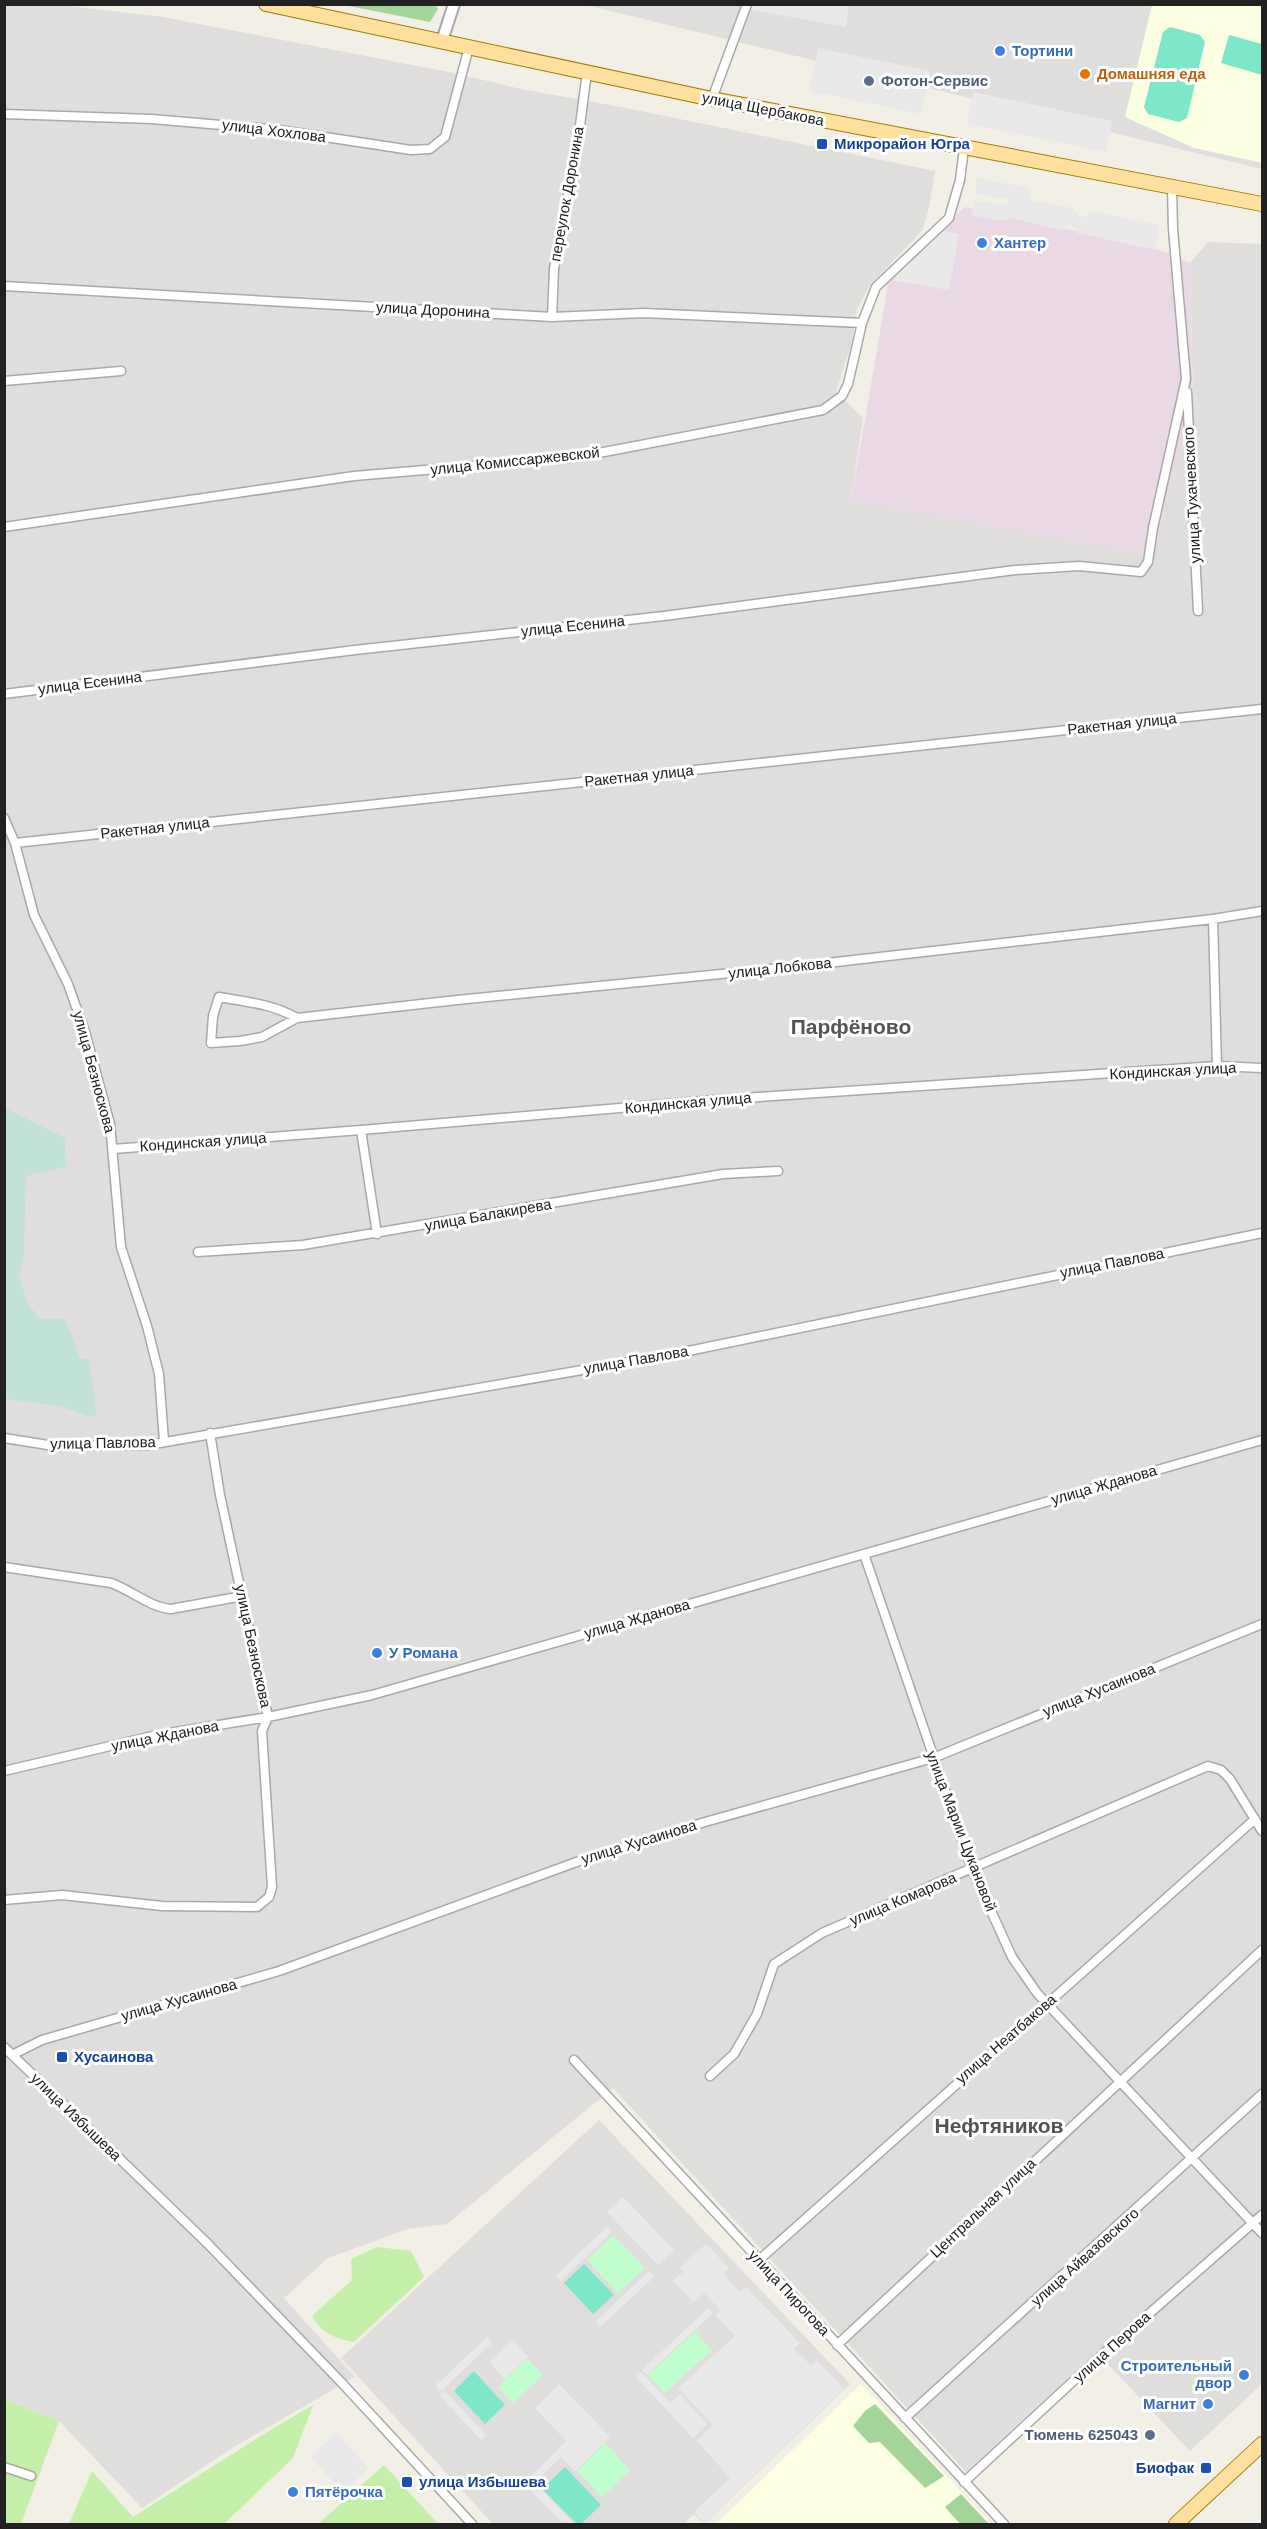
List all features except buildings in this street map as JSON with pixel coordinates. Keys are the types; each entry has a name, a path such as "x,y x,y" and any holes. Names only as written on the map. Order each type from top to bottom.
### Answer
{"main road":[{"name":"улица Щербакова","path":"266,4 712,99 1263,204"},
{"path":"1176,2524 1263,2444"}],"street":[{"path":"442,40 454,4"},
{"path":"712,99 747,4"},
{"name":"улица Хохлова","path":"4,114 152,119 279,130 411,150 430,149 445,137 469,47"},
{"name":"переулок Доронина","path":"552,317 554,269 577,148 587,72"},
{"name":"улица Комиссаржевской","path":"4,527 354,476 578,457 823,410 842,396 848,384 862,323 876,287 949,218 960,180 964,148"},
{"name":"улица Тухачевского","path":"1172,186 1174,243 1186,379 1198,611"},
{"name":"улица Доронина","path":"4,286 552,317 644,313 862,323"},
{"path":"4,381 121,371"},
{"name":"улица Тухачевского","path":"1141,572 1148,562 1153,528 1186,379"},
{"name":"улица Есенина","path":"4,694 355,650 664,616 1015,570 1079,566 1141,572"},
{"name":"Ракетная улица","path":"15,843 1263,709"},
{"name":"улица Безноскова","path":"4,818 15,843 34,915 68,984 85,1032 110,1124 121,1247 147,1326 159,1374 164,1442"},
{"name":"улица Лобкова","path":"297,1018 283,1010 266,1005 219,997 213,1016 211,1043 262,1037 297,1018 801,966 1213,920 1263,911"},
{"path":"1213,920 1217,1066"},
{"name":"Кондинская улица","path":"113,1149 714,1100 1217,1066 1263,1068"},
{"path":"361,1130 377,1234"},
{"name":"улица Балакирева","path":"198,1252 303,1245 723,1174 778,1171"},
{"name":"улица Павлова","path":"4,1438 54,1446 148,1445 669,1355 1263,1233"},
{"name":"улица Безноскова","path":"4,1900 62,1895 162,1906 256,1907 269,1897 272,1887 262,1731 268,1717 220,1495 210,1433"},
{"name":"улица Жданова","path":"4,1771 157,1735 268,1717 372,1695 1263,1440"},
{"name":"улица Марии Цукановой","path":"864,1554 972,1869 1012,1957 1047,2003 1263,2233"},
{"path":"4,1567 31,1569 111,1583 125,1588 159,1608 171,1609 243,1596"},
{"name":"улица Хусаинова","path":"12,2055 42,2040 279,1971 582,1860 705,1822 933,1758 1263,1624"},
{"name":"улица Комарова","path":"710,2076 734,2054 757,2014 774,1964 822,1933 1208,1766 1221,1770 1230,1779 1263,1831"},
{"name":"улица Неатбакова","path":"759,2260 1255,1819"},
{"name":"Центральная улица","path":"837,2345 1119,2081 1263,1950"},
{"name":"улица Избышева","path":"4,2047 207,2243 472,2524"},
{"name":"улица Пирогова","path":"574,2060 1004,2524"},
{"name":"улица Айвазовского","path":"905,2418 1263,2094"},
{"name":"улица Перова","path":"964,2482 1095,2361 1263,2215"},
{"path":"4,2467 31,2476"}],"shaded area":[{"path":"753,4 837,4 849,7 846,27 752,10"},
{"path":"4,5 62,5 163,17 454,73 521,89 935,171 929,208 922,231 869,286 857,310 852,342 836,392 863,418 851,501 1193,393 1190,263 1208,242 1262,244 1262,2384 1190,2451 1096,2352 966,2472 613,2088 447,2224 408,2229 328,2258 284,2298 355,2377 232,2448 142,2508 59,2421 5,2399"},
{"name":"Микрорайон Югра","path":"586,5 1262,5 1262,169"},
{"path":"1152,5 1262,5 1262,163 1194,148 1125,117"},
{"name":"Фотон-Сервис","path":"818,48 930,71 921,114 809,91"},
{"path":"973,92 1112,121 1106,152 967,124"},
{"path":"977,178 1031,188 1029,200 1073,208 1081,218 1092,211 1159,225 1156,250 1077,233 1070,223 1062,230 1009,218 1004,221 971,215 974,201 1007,205 1008,199 975,194"},
{"path":"965,207 1157,249 1190,263 1193,393 1154,556 851,501 889,279"},
{"path":"942,231 959,234 949,290 890,280"},
{"path":"4,1107 65,1138 66,1167 26,1176 24,1256 19,1276 27,1302 40,1319 64,1319 80,1359 89,1359 97,1415 88,1416 60,1406 5,1399"},
{"path":"599,2120 850,2384 704,2524 694,2514 683,2524 493,2524 341,2358"},
{"path":"623,2197 674,2250 658,2265 607,2212"},
{"path":"607,2227 612,2232 561,2281 556,2275"},
{"path":"706,2244 729,2268 723,2274 740,2292 746,2287 800,2343 794,2349 811,2365 817,2360 844,2389 704,2523 694,2512 730,2478 697,2441 713,2425 678,2388 735,2336 715,2315 720,2310 704,2293 694,2302 673,2281 684,2271 680,2267"},
{"path":"649,2271 654,2277 600,2327 595,2322"},
{"path":"708,2308 713,2313 647,2375 642,2370"},
{"path":"487,2337 492,2343 440,2392 435,2386"},
{"path":"513,2340 528,2357 505,2379 489,2362"},
{"path":"641,2372 670,2403 680,2394 707,2424 693,2438 636,2377"},
{"path":"559,2384 610,2437 575,2471 561,2457 536,2481 531,2476 566,2441 535,2408"},
{"path":"861,2384 991,2524 716,2524"},
{"path":"444,2390 486,2435 481,2440 439,2395"},
{"path":"336,2433 369,2468 343,2492 310,2457"},
{"path":"532,2479 574,2524 563,2524 526,2485"}],"green space":[{"path":"344,5 436,5 438,9 430,22"},
{"path":"1170,27 1200,35 1205,42 1187,118 1179,122 1148,114 1144,107 1163,32"},
{"path":"1229,35 1262,44 1262,75 1221,63"},
{"path":"613,2235 645,2268 618,2293 587,2260"},
{"path":"377,2247 411,2251 424,2277 354,2342 330,2334 320,2327 312,2316 352,2280 351,2259"},
{"path":"584,2264 614,2295 593,2314 564,2283"},
{"path":"695,2332 712,2350 665,2393 648,2375"},
{"path":"527,2359 543,2375 513,2403 498,2387"},
{"path":"474,2371 505,2405 485,2424 454,2391"},
{"path":"4,2399 59,2421 21,2524 5,2524"},
{"path":"875,2404 944,2476 925,2488 880,2442 869,2443 853,2426 865,2411"},
{"path":"313,2405 293,2458 224,2524 69,2524 92,2471 133,2517"},
{"path":"605,2443 630,2470 602,2497 577,2471"},
{"path":"384,2465 438,2524 318,2524"},
{"path":"565,2467 601,2505 581,2524 577,2524 542,2489"},
{"path":"961,2494 989,2524 960,2524 945,2507"}],"place":[{"name":"Тортини","path":"1000,51"},
{"name":"Домашняя еда","path":"1085,74"},
{"name":"Фотон-Сервис","path":"869,81"},
{"name":"Микрорайон Югра","path":"822,144"},
{"name":"Хантер","path":"982,243"},
{"name":"У Романа","path":"377,1653"},
{"name":"Хусаинова","path":"62,2057"},
{"name":"Строительный двор","path":"1244,2375"},
{"name":"Магнит","path":"1208,2404"},
{"name":"Тюмень 625043","path":"1150,2435"},
{"name":"Биофак","path":"1206,2468"},
{"name":"улица Избышева","path":"407,2482"},
{"name":"Пятёрочка","path":"293,2492"}],"district":[{"name":"Парфёново","path":"851,1027"},
{"name":"Нефтяников","path":"999,2126"}]}
